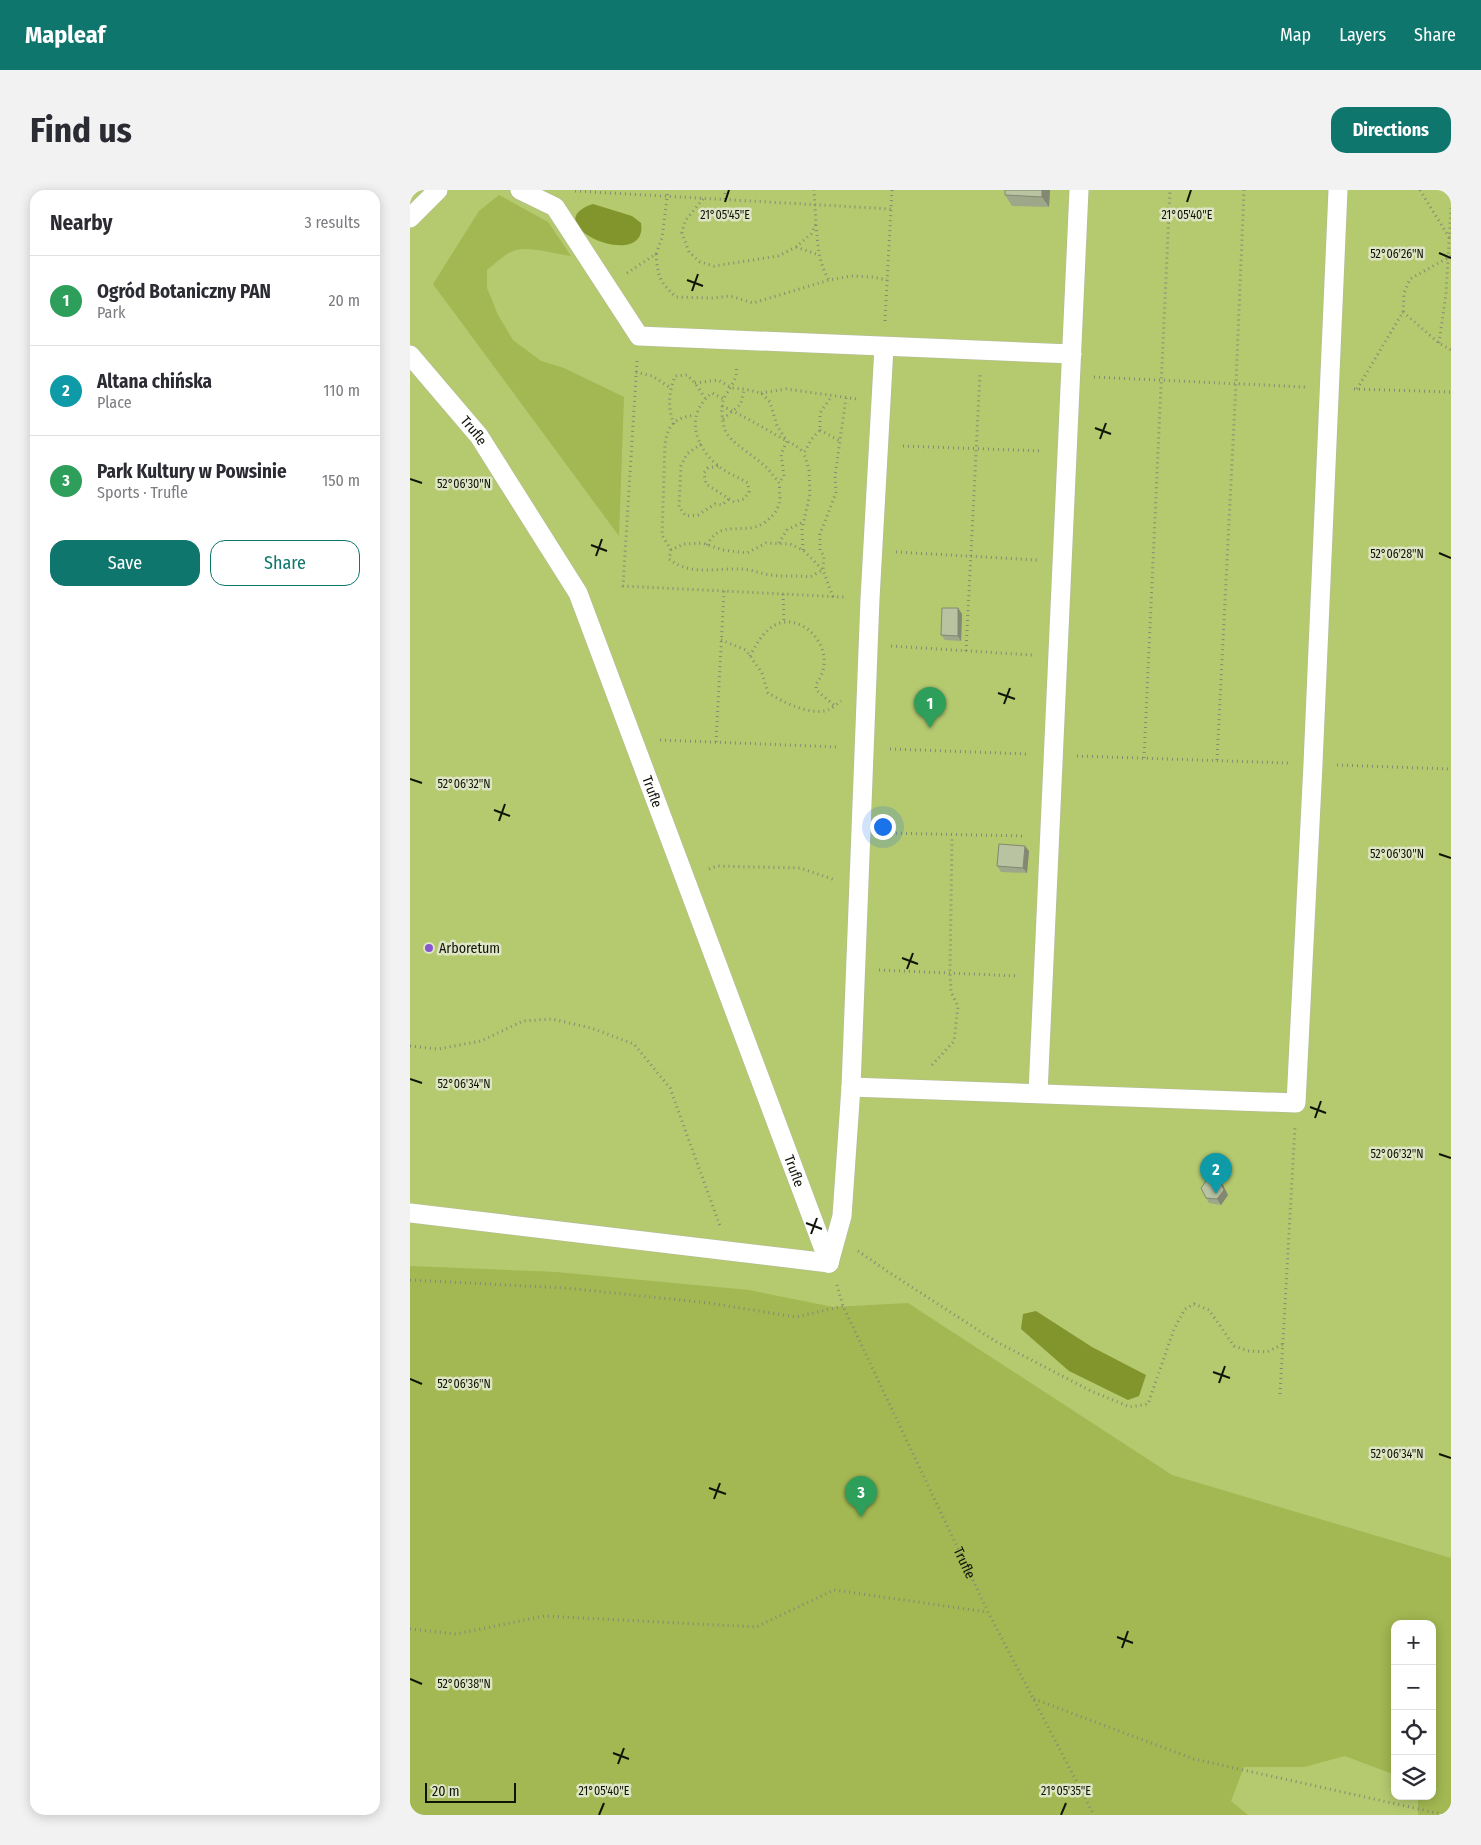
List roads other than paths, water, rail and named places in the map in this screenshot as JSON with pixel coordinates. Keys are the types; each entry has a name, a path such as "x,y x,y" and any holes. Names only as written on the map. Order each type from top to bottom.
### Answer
{"street":[{"path":"410,218 438,190"},
{"path":"520,190 555,207 639,336 1072,354"},
{"path":"1038,1094 1079,190"},
{"path":"851,1086 1296,1103 1314,754 1338,190"},
{"path":"410,1212 829,1263 842,1216 851,1086 870,599 884,347"},
{"name":"Trufle","path":"410,355 479,436 578,593 829,1263"}],"place":[{"name":"Ogród Botaniczny PAN","path":"930,728"},
{"name":"Arboretum","path":"429,948"},
{"name":"Altana chińska","path":"1216,1194"},
{"name":"Park Kultury w Powsinie","path":"861,1517"}]}
